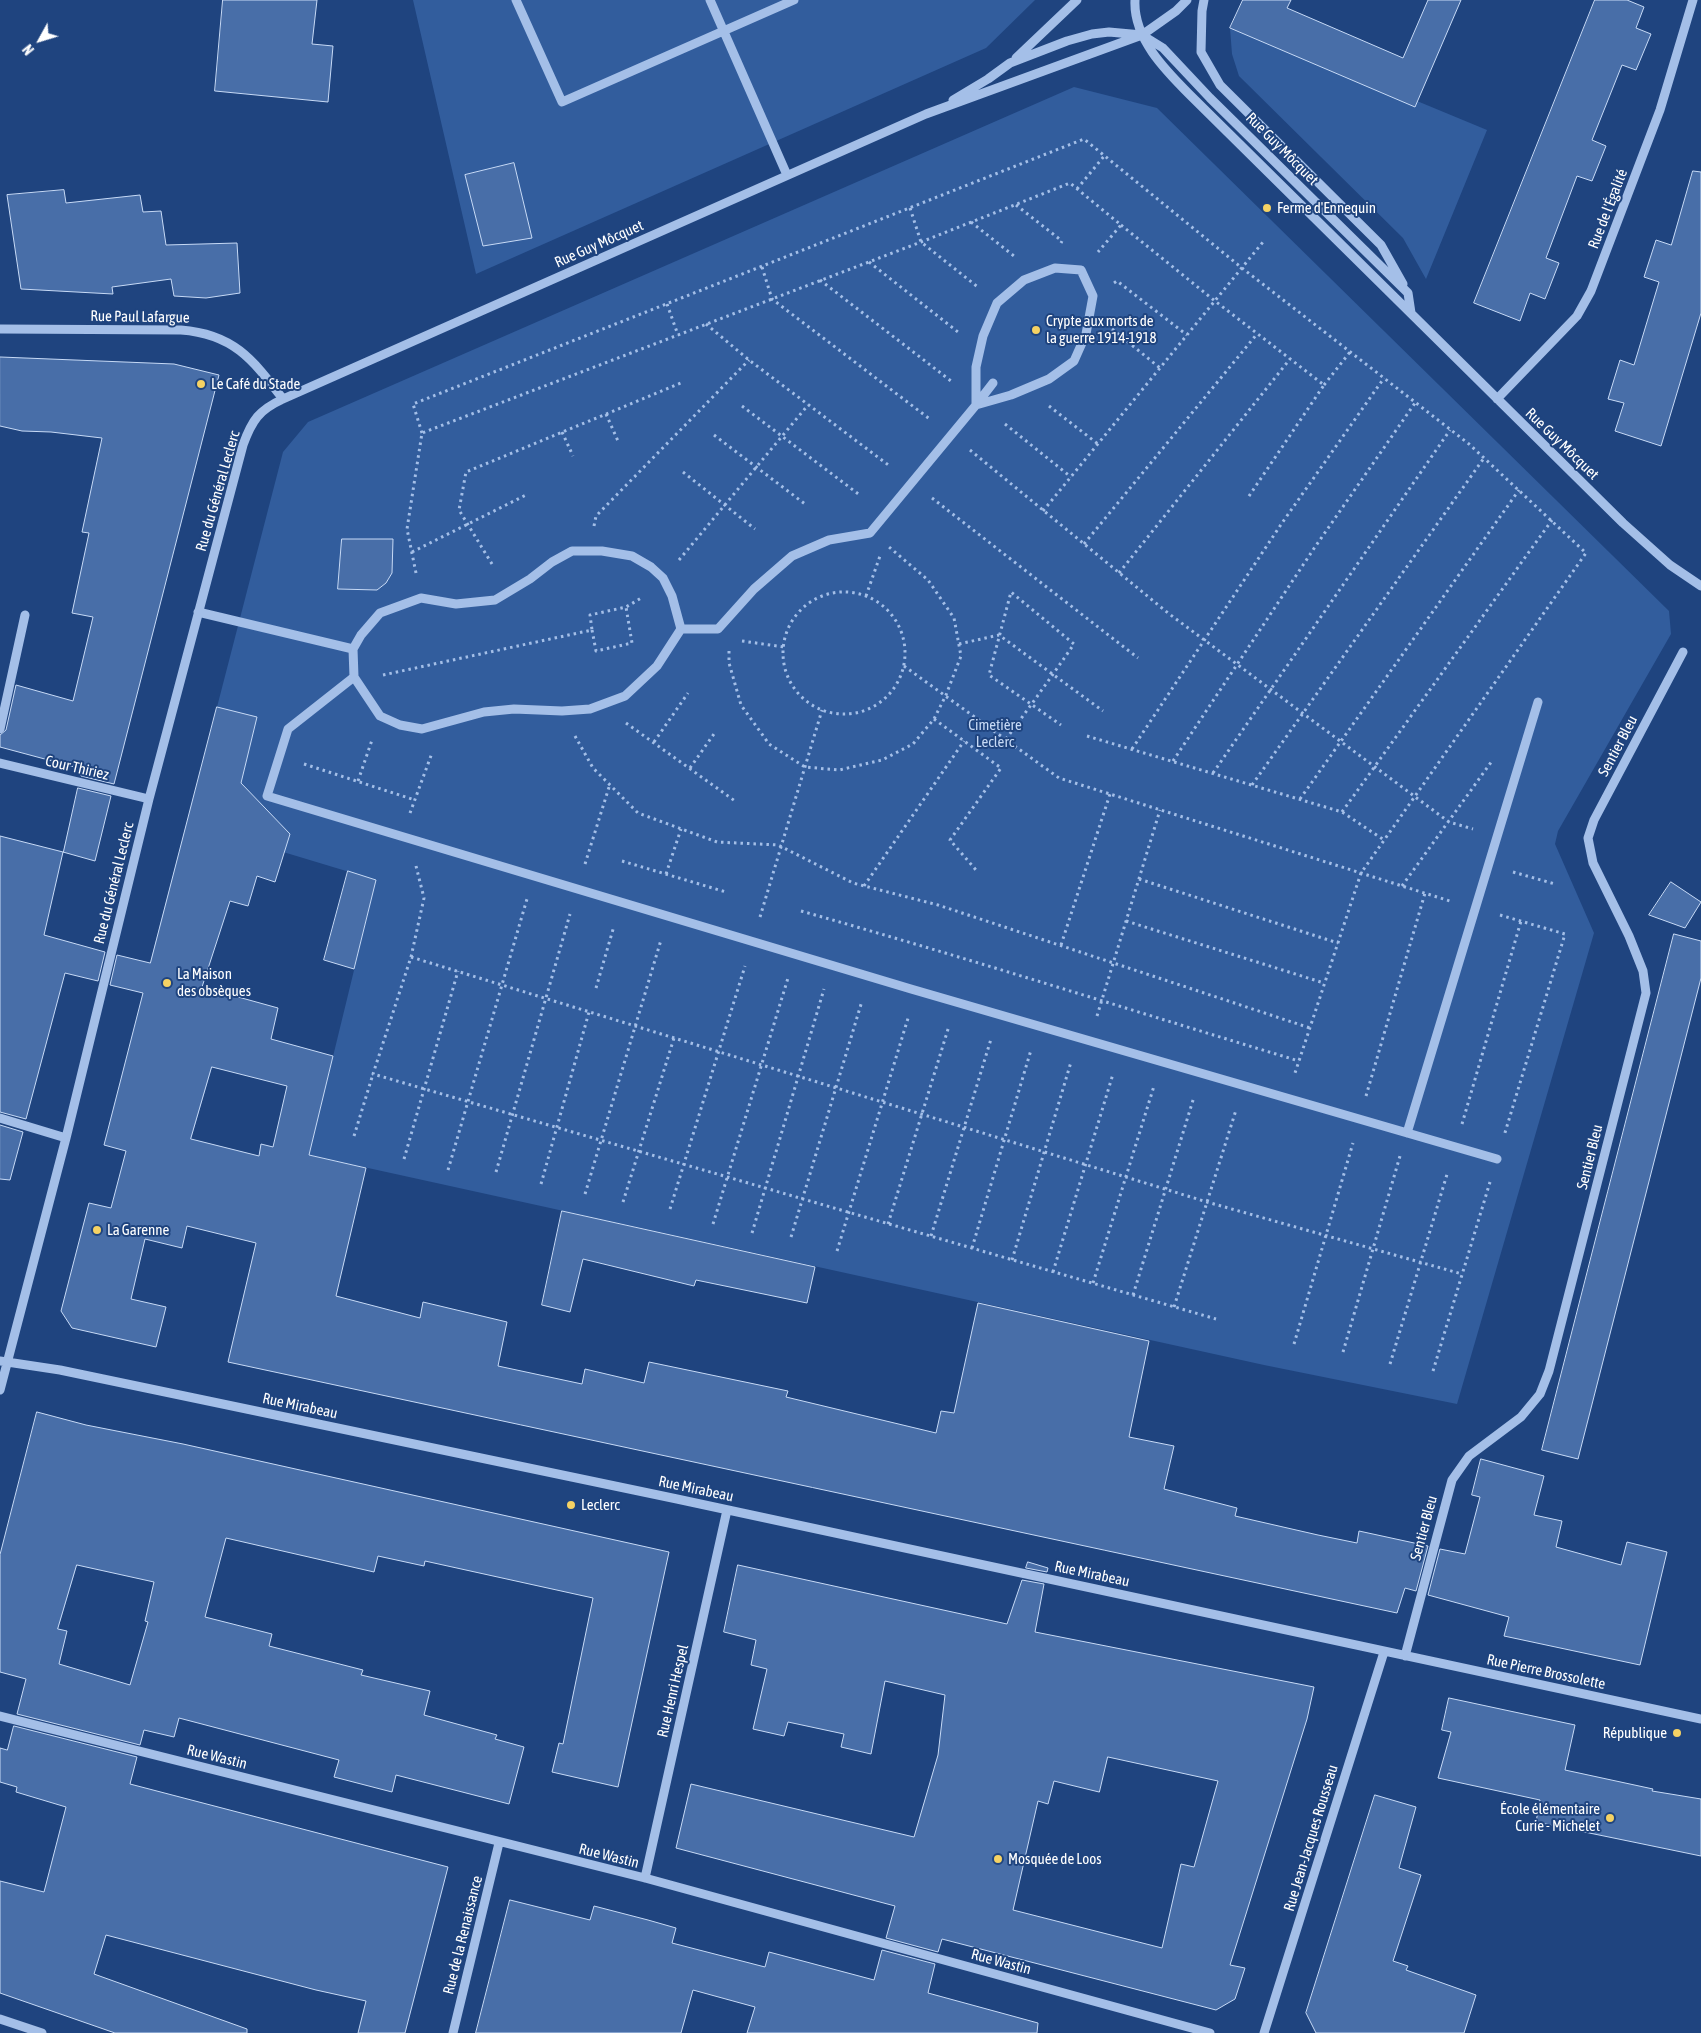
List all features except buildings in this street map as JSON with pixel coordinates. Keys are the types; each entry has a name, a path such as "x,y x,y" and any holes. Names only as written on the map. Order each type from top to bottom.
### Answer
{"street":[{"path":"516,0 562,102 794,0"},
{"path":"710,0 787,175"},
{"path":"1010,63 1077,0"},
{"path":"1135,0 1135,10 1142,35 1176,11 1187,0"},
{"path":"1204,0 1201,18 1201,52 1220,85 1382,245 1408,293 1411,313"},
{"name":"Rue de l'Égalité","path":"1496,399 1578,316 1591,291 1655,125 1693,0"},
{"name":"Rue Guy Môcquet","path":"926,114 988,79 1010,63 1067,41 1092,34 1109,32 1142,35 1163,48 1210,98 1408,293"},
{"name":"Rue Guy Môcquet","path":"283,399 926,114 1142,35"},
{"name":"Rue Guy Môcquet","path":"1142,35 1176,81 1496,399 1643,541 1670,565 1701,586"},
{"path":"1055,268 1081,270 1093,296 1086,334 1074,361 1049,379 1011,395 976,405 976,367 983,336 997,302 1024,280 1055,268"},
{"name":"Rue Paul Lafargue","path":"0,329 180,330 201,333 228,343 248,356 283,399"},
{"path":"681,629 718,630 754,589 792,556 830,540 870,533 993,384"},
{"name":"Rue du Général Leclerc","path":"0,1390 4,1362 66,1138 148,799 248,432 258,414 265,408 283,399"},
{"path":"572,551 632,556 664,578 672,596 681,629 657,666 625,696 590,709 562,711 514,709 491,711 422,729 400,725 380,716 356,679 353,649 361,635 380,613 421,598 456,604 495,600 572,551"},
{"path":"198,612 353,649"},
{"path":"0,729 25,615"},
{"name":"Sentier Bleu","path":"1405,1656 1452,1480 1469,1456 1521,1417 1540,1394 1549,1371 1646,993 1643,970 1629,936 1593,863 1588,838 1594,820 1684,652"},
{"path":"356,679 288,729 267,796 753,942 1497,1159"},
{"path":"1407,1133 1538,702"},
{"name":"Cour Thiriez","path":"0,764 148,799"},
{"path":"0,1118 66,1138"},
{"name":"Rue Mirabeau","path":"4,1362 60,1370 727,1510 1384,1652"},
{"name":"Rue Henri Hespel","path":"645,1878 727,1510"},
{"name":"Rue Pierre Brossolette","path":"1384,1652 1701,1719"},
{"name":"Rue Jean-Jacques Rousseau","path":"1264,2033 1384,1652"},
{"name":"Rue Wastin","path":"0,1716 499,1843 645,1878 1210,2033"},
{"name":"Rue de la Renaissance","path":"453,2033 499,1843"},
{"path":"0,2019 42,2033"}],"path":[{"path":"1077,188 1104,156"},
{"path":"421,598 407,529 422,433 1070,183 1215,301 1324,385"},
{"path":"1015,204 1062,241 1055,268"},
{"path":"910,208 921,242 997,302"},
{"path":"971,222 1022,262 1024,280"},
{"path":"1081,270 1121,225"},
{"path":"1043,511 1263,242"},
{"path":"869,262 962,335 983,336"},
{"path":"762,266 772,299 951,435 1119,573 1205,640 1449,822 1497,838"},
{"path":"820,280 952,382 976,383"},
{"path":"1093,296 1117,281 1186,335"},
{"path":"667,304 678,335"},
{"path":"1088,321 1105,324 1160,368"},
{"path":"706,324 749,360 1138,658"},
{"path":"1084,544 1257,334"},
{"path":"1247,499 1324,385 1350,352"},
{"path":"1119,573 1290,359"},
{"path":"588,551 596,516 749,360"},
{"path":"1132,749 1282,523 1384,378"},
{"path":"492,564 459,510 466,472 681,383"},
{"path":"1039,383 1045,402 1098,444"},
{"path":"998,399 1005,424 1071,477"},
{"path":"1173,761 1315,547 1415,403"},
{"path":"626,607 632,643 596,651 590,615 626,607 650,592 664,578 808,405"},
{"path":"742,406 861,496"},
{"path":"606,414 618,442"},
{"path":"1213,773 1450,430"},
{"path":"562,432 573,456"},
{"path":"714,435 805,504"},
{"path":"1252,785 1484,458"},
{"path":"683,472 755,528"},
{"path":"1300,799 1519,490"},
{"path":"412,552 528,494"},
{"path":"1342,812 1552,520"},
{"path":"728,639 730,663 740,705 769,744 806,768 839,770 882,760 913,744 934,719 946,696 961,656 954,618 928,580 870,533"},
{"path":"866,596 884,543"},
{"path":"846,591 866,596 884,606 897,621 904,639 906,659 901,678 891,695 875,707 856,714 836,715 822,710 800,697 788,679 783,659 784,646 784,638 792,619 807,604 825,594 846,591"},
{"path":"1006,739 1031,704 1054,674 1074,644 1011,592 989,675 1031,704 1061,725"},
{"path":"356,679 592,630"},
{"path":"718,630 728,639 784,646"},
{"path":"959,644 999,634"},
{"path":"999,634 1103,711"},
{"path":"904,666 1060,778 1475,909 1565,934 1433,1371"},
{"path":"1287,1098 1361,873 1501,676"},
{"path":"654,742 688,693"},
{"path":"601,705 735,801"},
{"path":"670,1209 782,847 822,710"},
{"path":"562,711 593,768 638,813 717,842 778,845 853,883 938,905 1310,1028"},
{"path":"358,782 380,716"},
{"path":"934,719 1001,768 950,840 976,870"},
{"path":"354,1136 411,957 424,898 406,838 415,800 443,723"},
{"path":"690,768 716,731"},
{"path":"1087,736 1342,812 1384,840"},
{"path":"864,886 964,741"},
{"path":"1402,886 1504,744 1524,749"},
{"path":"279,756 415,800"},
{"path":"496,1172 577,889 610,784"},
{"path":"1061,945 1110,794"},
{"path":"1089,1041 1160,810"},
{"path":"666,874 681,829"},
{"path":"622,861 726,892"},
{"path":"1489,865 1555,884"},
{"path":"448,1170 533,876"},
{"path":"1139,880 1338,943"},
{"path":"1294,1344 1425,893"},
{"path":"596,988 621,902"},
{"path":"801,911 924,946 1101,1002 1299,1061"},
{"path":"585,1194 668,916"},
{"path":"1126,921 1324,983"},
{"path":"713,1224 795,954"},
{"path":"411,957 1207,1202 1462,1274"},
{"path":"752,1233 831,965"},
{"path":"404,1159 458,971"},
{"path":"791,1237 870,976"},
{"path":"837,1251 916,990"},
{"path":"888,1224 957,1002"},
{"path":"541,1184 589,1012"},
{"path":"930,1236 998,1014"},
{"path":"972,1248 1038,1025"},
{"path":"624,1202 674,1038"},
{"path":"1012,1260 1079,1038"},
{"path":"1053,1272 1121,1049"},
{"path":"1094,1284 1161,1061"},
{"path":"1133,1295 1201,1073"},
{"path":"373,1074 1216,1319"},
{"path":"1174,1307 1244,1085"},
{"path":"1343,1352 1407,1133"}],"green space":[{"path":"413,0 1035,0 986,48 476,274"},
{"path":"1230,28 1415,106 1417,101 1487,130 1426,279 1403,238 1239,76 1232,54"},
{"name":"Cimetière Leclerc","path":"1074,87 1157,108 1669,611 1671,634 1558,831 1555,844 1594,933 1457,1404 1264,1365 309,1155 376,880 187,823 283,452 308,422"}],"place":[{"name":"Ferme d'Ennequin","path":"1267,208"},
{"name":"Crypte aux morts de la guerre 1914-1918","path":"1036,330"},
{"name":"Le Café du Stade","path":"201,384"},
{"name":"La Maison des obsèques","path":"167,983"},
{"name":"La Garenne","path":"97,1230"},
{"name":"Leclerc","path":"571,1505"},
{"name":"République","path":"1677,1733"},
{"name":"École élémentaire Curie - Michelet","path":"1610,1818"},
{"name":"Mosquée de Loos","path":"998,1859"}]}
